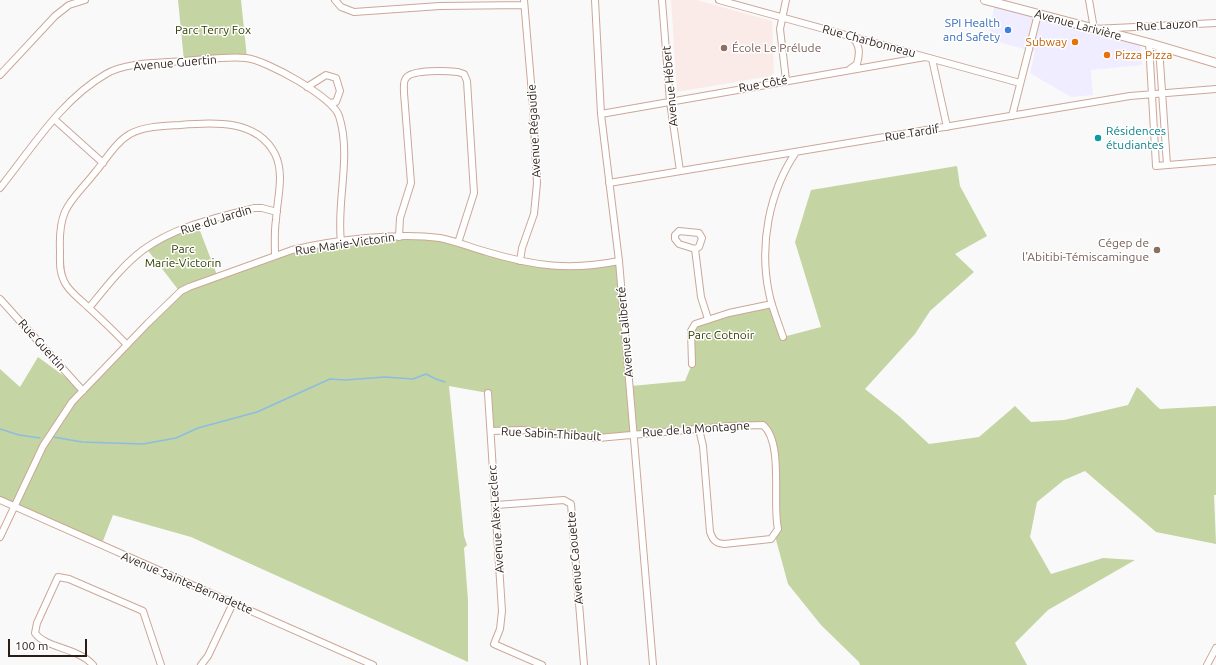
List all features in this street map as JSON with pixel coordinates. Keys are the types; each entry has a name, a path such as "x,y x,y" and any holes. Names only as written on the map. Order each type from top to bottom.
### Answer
{"main road":[{"name":"Avenue Larivière","path":"986,0 1149,43 1216,63"}],"street":[{"path":"0,75 55,16 69,6 85,0"},
{"path":"335,0 340,8 354,12 440,6 524,3"},
{"name":"Avenue Laliberté","path":"596,0 601,114 619,261 635,434 653,665"},
{"name":"Avenue Hébert","path":"662,0 670,102 680,172"},
{"name":"Rue Charbonneau","path":"719,0 1020,83"},
{"path":"786,0 780,29 786,80"},
{"path":"1089,0 1094,29"},
{"name":"Avenue Régaudie","path":"520,261 522,248 534,214 537,183 533,106 524,3"},
{"path":"1012,116 1038,14"},
{"name":"Rue Lauzon","path":"1094,29 1216,23"},
{"path":"848,70 857,64 860,49 852,37"},
{"path":"1149,43 1156,166 1216,161"},
{"path":"1160,47 1167,165"},
{"name":"Rue Côté","path":"601,114 786,80 925,57"},
{"name":"Avenue Guertin","path":"54,119 67,104 106,73 124,68 152,63 247,58 268,65 307,87 330,103 339,116 342,131 344,186 339,226 341,242"},
{"path":"932,59 947,127"},
{"path":"399,237 400,218 411,183 404,93 405,79 407,76 417,73 458,72 464,74 467,81 474,193 458,243"},
{"path":"307,87 326,76 336,78 340,91 336,102 330,103"},
{"name":"Rue Tardif","path":"610,183 1130,96 1216,89"},
{"path":"0,188 54,119 103,163"},
{"path":"127,345 69,288 61,274 60,228 63,214 72,198 124,140 142,130 160,126 201,123 231,124 258,136 274,152 279,174 275,256"},
{"path":"783,337 769,292 766,244 769,212 778,184 786,167 796,152"},
{"name":"Rue du Jardin","path":"89,308 122,269 143,250 184,227 254,208 262,208 277,212"},
{"name":"Rue Marie-Victorin","path":"0,536 13,506 43,446 72,402 181,291 217,276 308,246 399,237 441,238 520,261 546,266 560,267 619,261"},
{"path":"695,248 702,296 708,320"},
{"name":"Rue Guertin","path":"1,301 83,391"},
{"path":"692,364 691,331 695,324 772,304"},
{"name":"Avenue Alex-Leclerc","path":"488,393 502,616 500,629 494,644 542,665"},
{"name":"Rue de la Montagne","path":"635,434 750,424 763,425 768,429 775,458 778,529 775,536 765,541 724,544 713,540 709,520 703,446 699,429"},
{"name":"Rue Sabin-Thibault","path":"491,431 522,430 590,438 635,434"},
{"name":"Avenue Sainte-Bernadette","path":"0,500 372,665"},
{"name":"Avenue Caouette","path":"496,505 564,500 570,504 584,665"},
{"path":"93,665 86,657 40,639 35,633 37,623 58,577 68,579 143,612 161,665"},
{"path":"203,664 233,603"},
{"path":"1207,665 1216,648"}],"shaded area":[{"name":"École Le Prélude","path":"671,0 697,0 772,21 774,73 771,76 677,92"},
{"path":"995,3 1140,42 1142,65 1091,70 1093,95 1071,97 1030,73 1035,52 988,39"}],"green space":[{"name":"Parc Terry Fox","path":"178,0 241,0 247,58 184,61"},
{"path":"957,166 960,186 987,236 955,254 974,272 930,311 915,334 865,389 899,416 929,444 979,437 1015,406 1031,422 1064,420 1128,405 1137,387 1160,409 1216,406 1216,495 1214,495 1216,544 1156,532 1085,471 1064,480 1037,502 1030,537 1051,574 1103,558 1135,560 1048,610 1015,643 1027,665 860,665 859,662 821,625 788,584 775,536 772,441 763,425 611,437 491,431 488,393 449,386 464,536 467,545 464,548 468,600 468,662 191,537 113,515 101,546 0,500 0,369 20,387 38,357 83,390 180,292 146,248 197,223 217,275 292,250 388,236 441,238 546,266 619,261 631,386 685,381 692,364 695,324 772,304 783,337 821,327 795,242 811,190"}],"waterway":[{"path":"53,437 82,442 143,444 176,438 198,428 257,412 330,379 345,380 385,377 413,379 426,374 445,382"},
{"path":"0,429 19,435 40,438"}],"place":[{"name":"SPI Health and Safety","path":"1008,30"},
{"name":"Subway","path":"1075,42"},
{"name":"École Le Prélude","path":"724,48"},
{"name":"Pizza Pizza","path":"1107,55"},
{"name":"Résidences étudiantes","path":"1098,138"},
{"name":"Cégep de l'Abitibi-Témiscamingue","path":"1157,250"}],"park label":[{"name":"Parc Marie-Victorin","path":"183,256"},
{"name":"Parc Cotnoir","path":"721,335"}]}
